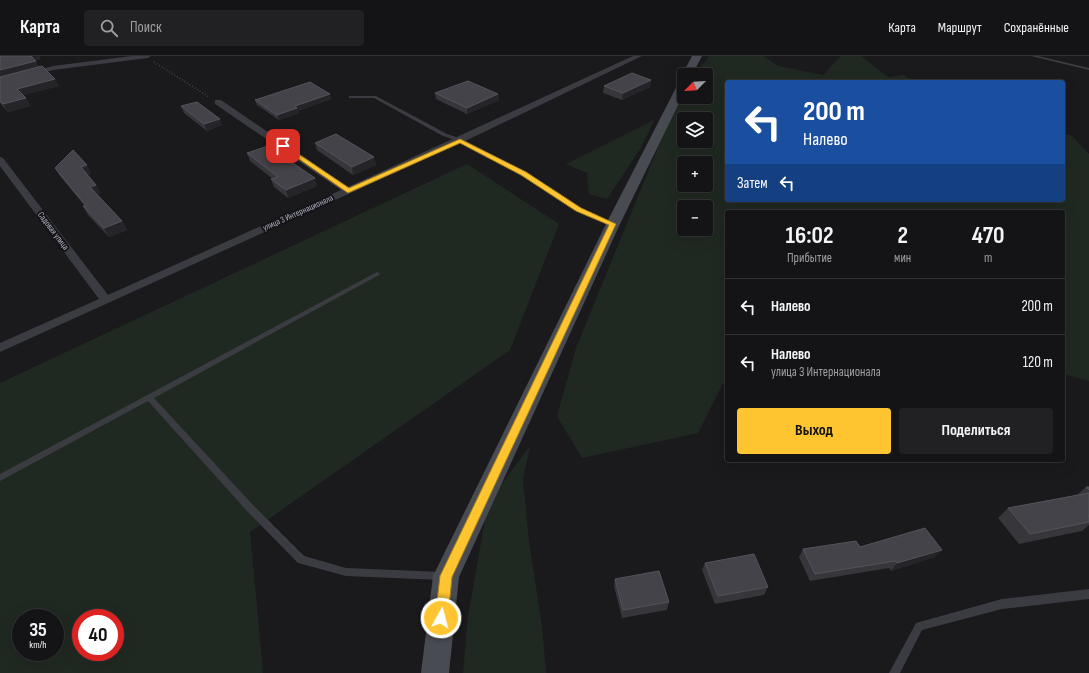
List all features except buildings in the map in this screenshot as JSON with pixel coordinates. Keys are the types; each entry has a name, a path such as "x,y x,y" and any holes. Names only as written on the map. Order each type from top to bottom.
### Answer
{"street":[{"path":"0,82 53,68 147,56"},
{"name":"улица 3 Интернационала","path":"0,348 460,140 639,56"},
{"path":"691,68 697,56"},
{"path":"435,673 446,576 613,224 677,96"},
{"path":"218,102 348,191"},
{"name":"Садовая улица","path":"0,160 106,300"}],"lane":[{"path":"1033,56 1089,69"},
{"path":"350,96 375,97 445,135 460,140 524,173 578,210 613,224"},
{"path":"0,478 377,274"},
{"path":"149,398 250,508 301,560 346,572 446,576"},
{"path":"894,673 919,626 1002,604 1089,594"}],"path":[{"path":"147,56 218,102"}],"shaded area":[{"path":"709,56 763,56 778,66 823,75 841,56 861,56 888,77 904,75 911,80 725,80 725,202 1065,202 1065,134 1071,135 1089,154 1089,381 1065,375 1065,210 725,210 725,384 723,383 698,433 582,458 557,416 576,348 677,101 677,104 713,104 713,68 700,68"},
{"path":"654,120 642,146 607,199 589,194 587,173 566,164"},
{"path":"467,164 559,224 510,350 250,532 263,673 0,673 0,383"},
{"path":"530,446 523,479 529,542 542,626 546,673 463,673 468,617 488,502"}],"route":[{"path":"283,146 348,191 460,140 524,173 578,210 613,224 446,576 441,618"}]}
